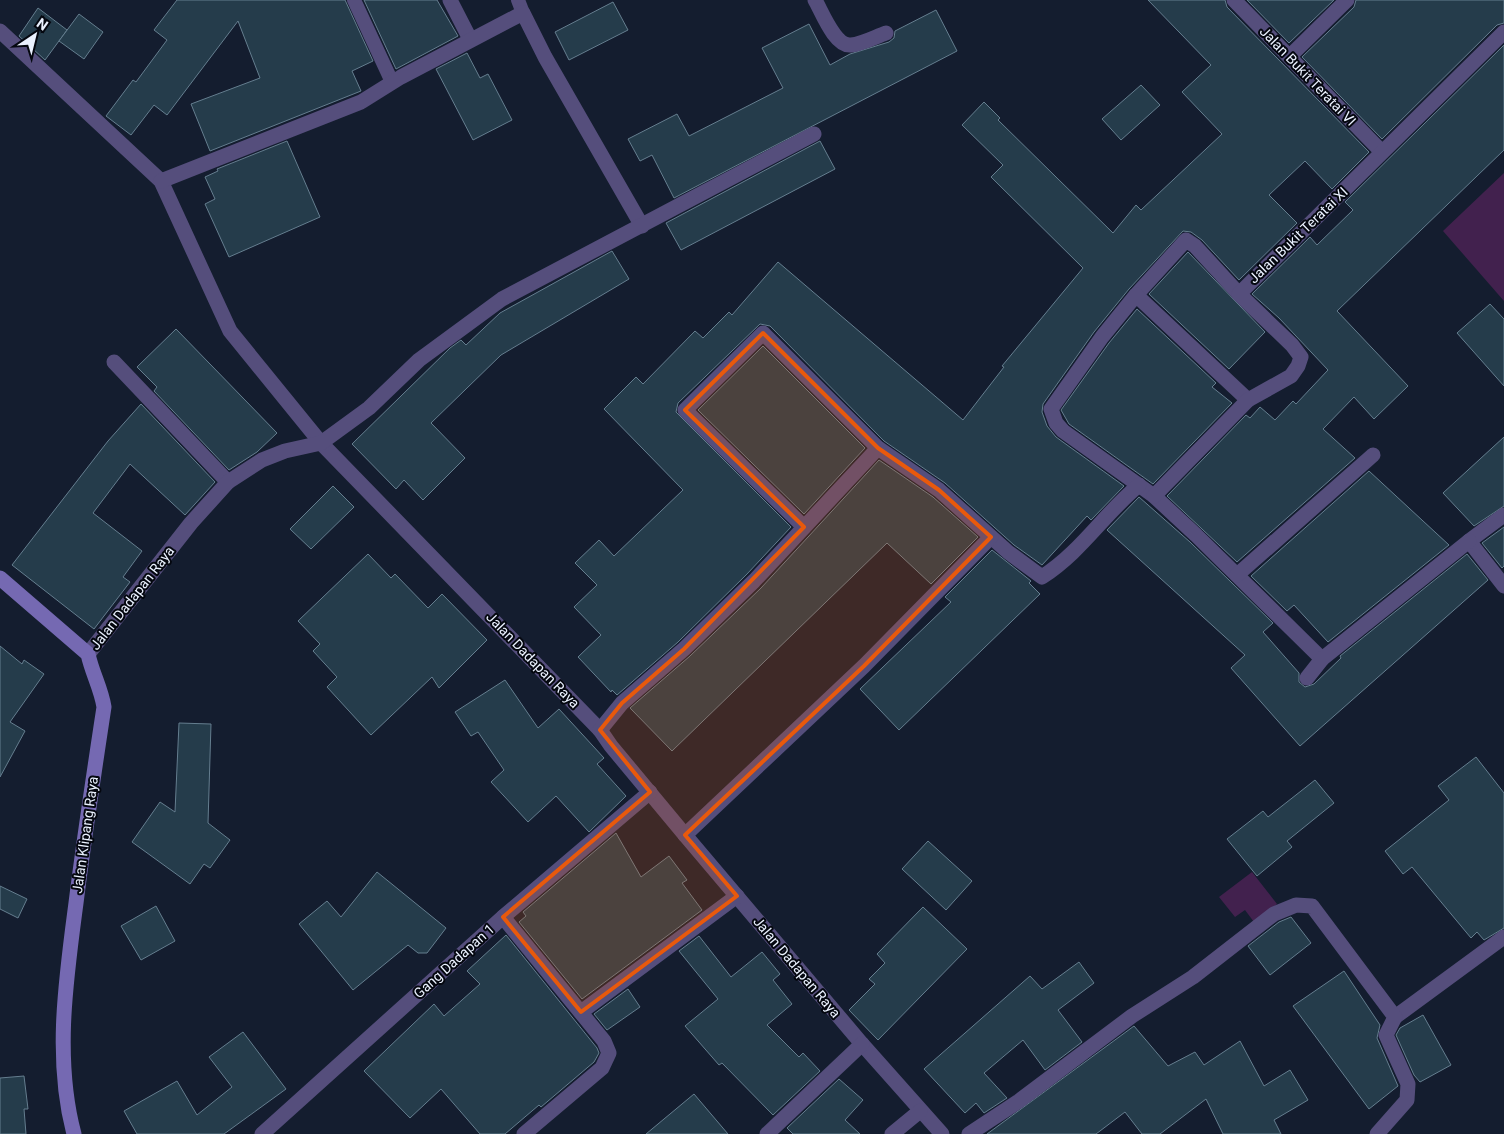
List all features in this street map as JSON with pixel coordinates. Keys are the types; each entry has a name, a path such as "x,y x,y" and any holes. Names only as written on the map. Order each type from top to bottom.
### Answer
{"main road":[{"path":"0,578 88,654"},
{"name":"Jalan Klipang Raya","path":"74,1134 68,1111 63,1065 67,973 104,708 101,689 91,669 88,654"}],"street":[{"path":"450,0 470,39"},
{"path":"816,0 832,30 842,43 851,45 886,33"},
{"name":"Jalan Bukit Teratai VI","path":"1234,0 1382,152"},
{"path":"1290,56 1347,0"},
{"path":"161,181 361,102 521,7 545,57 642,226"},
{"path":"0,31 161,181 230,331 320,444 370,408 419,360 502,299 642,226 725,179 814,134"},
{"name":"Jalan Bukit Teratai XI","path":"1154,496 1248,400 1291,376 1298,366 1301,357 1292,345 1238,294 1504,32"},
{"path":"1238,294 1195,246 1186,240 1136,295 1102,337 1051,409 1056,423 1064,431 1154,496 1322,659"},
{"path":"1136,295 1248,400"},
{"path":"804,527 685,410 763,333 878,448 939,490 991,536 1042,577 1070,556 1106,514 1139,485"},
{"path":"114,362 228,482"},
{"name":"Jalan Dadapan Raya","path":"88,654 191,523 228,482 262,460 285,451 320,444 600,730 685,835 862,1044 942,1134"},
{"path":"600,730 622,703 691,642 754,581 878,448"},
{"path":"1237,575 1373,455"},
{"path":"1307,678 1322,659 1504,515"},
{"path":"685,835 864,666 991,536"},
{"path":"1469,541 1504,586"},
{"name":"Gang Dadapan 1","path":"262,1134 503,917 650,792"},
{"path":"580,1012 737,896"},
{"path":"969,1134 1019,1101 1132,1016 1193,977 1274,914 1296,905 1312,906 1395,1017"},
{"path":"503,917 608,1048 608,1059 602,1068 524,1134"},
{"path":"1377,1134 1407,1100 1408,1084 1386,1035 1395,1017 1504,937"},
{"path":"767,1134 862,1044"},
{"path":"892,1134 920,1111"}],"lane":[{"path":"354,0 392,82"}],"highlighted area":[{"path":"763,333 878,448 939,490 991,537 864,666 685,835 737,896 581,1012 503,917 650,792 600,730 622,703 684,649 804,527 685,410"}],"shaded area":[{"path":"1504,173 1504,301 1443,231"},
{"path":"1252,872 1277,904 1254,922 1245,910 1235,917 1219,897"}],"building":[{"path":"177,0 345,0 373,61 352,71 361,91 210,151 191,104 260,78 238,21 167,115 154,105 131,135 106,116 133,80 136,82 167,40 154,30"},
{"path":"364,0 437,0 458,36 396,69"},
{"path":"1148,0 1225,0 1227,7 1369,152 1332,189 1305,161 1269,195 1297,223 1239,280 1202,240 1191,232 1183,231 1129,289 1094,332 1043,404 1042,412 1047,426 1056,437 1124,486 1091,520 1087,516 1042,565 1014,545 945,483 884,441 770,326 760,324 678,403 676,412 791,527 747,574 678,642 617,695 612,690 611,692 578,657 601,635 574,607 597,585 575,563 599,540 614,556 683,490 604,409 636,377 643,384 695,331 703,338 729,312 732,315 778,262 963,420 1004,367 1002,366 1083,268 991,177 1003,165 962,125 984,102 1000,118 998,120 1113,233 1136,205 1141,210 1222,134 1182,92 1211,65"},
{"path":"1247,0 1334,0 1289,43"},
{"path":"1356,0 1504,0 1504,23 1497,25 1382,139 1302,57 1354,7"},
{"path":"613,2 628,30 569,60 555,32"},
{"path":"38,8 67,30 45,60 19,36"},
{"path":"936,10 957,51 674,198 652,155 640,161 628,139 677,114 689,136 783,88 762,48 809,24 830,65 850,54 889,42 894,38 895,31"},
{"path":"79,14 103,32 84,59 59,41"},
{"path":"1504,45 1504,150 1337,311 1408,386 1374,419 1354,397 1323,429 1355,458 1237,562 1167,496 1246,415 1250,418 1260,407 1275,420 1293,401 1296,404 1328,370 1279,318 1252,294 1310,237 1317,245 1353,210 1345,202"},
{"path":"467,53 480,78 488,74 512,120 473,140 436,69"},
{"path":"1141,85 1160,105 1121,140 1102,119"},
{"path":"287,141 320,217 229,257 205,204 215,199 205,177 218,171 217,169"},
{"path":"820,141 835,169 681,250 666,223"},
{"path":"612,251 629,279 501,355 431,423 465,458 423,500 404,480 396,489 352,444 450,348 461,340 466,345 500,313"},
{"path":"1188,252 1265,332 1229,369 1149,294"},
{"path":"1490,304 1504,319 1504,386 1457,333"},
{"path":"1137,309 1216,383 1212,387 1232,403 1153,484 1069,424 1061,410 1109,343"},
{"path":"176,329 277,433 257,452 229,470 154,391 157,387 137,367"},
{"path":"763,346 865,448 804,514 698,410"},
{"path":"141,404 215,482 185,515 130,464 93,513 142,551 123,577 130,582 94,629 12,565 108,441"},
{"path":"1504,437 1504,506 1474,526 1443,493"},
{"path":"879,460 933,497 978,537 931,584 887,543 672,751 630,708 690,656 761,588"},
{"path":"1369,471 1449,545 1328,642 1294,605 1287,611 1251,576"},
{"path":"333,486 354,507 311,549 290,529"},
{"path":"1139,497 1190,542 1273,623 1263,632 1299,673 1299,682 1305,687 1314,684 1341,658 1340,656 1467,554 1488,580 1300,746 1231,668 1245,655 1107,530"},
{"path":"1504,527 1504,566 1502,568 1482,543"},
{"path":"992,550 1031,581 1029,583 1040,594 899,730 860,689 951,602 945,597"},
{"path":"368,554 391,578 395,574 428,608 442,594 487,640 439,688 432,677 371,735 327,687 337,677 313,651 320,644 298,621"},
{"path":"0,646 22,664 24,660 44,674 10,722 25,731 0,777"},
{"path":"505,680 538,728 559,709 604,758 597,764 626,796 589,832 556,796 528,822 491,782 504,770 478,732 471,736 455,712"},
{"path":"179,723 211,724 208,823 230,840 210,868 204,864 190,884 132,842 160,802 175,812"},
{"path":"1476,757 1504,793 1504,928 1484,940 1477,932 1471,938 1412,867 1403,874 1385,851 1449,800 1438,786"},
{"path":"1315,780 1334,803 1287,841 1292,847 1257,876 1227,839 1263,811 1268,817"},
{"path":"616,833 641,877 669,856 687,880 682,883 702,910 582,999 519,922 526,916 523,912"},
{"path":"928,841 972,881 946,910 902,869"},
{"path":"377,872 446,928 427,953 418,953 408,945 353,990 299,924 327,901 341,917"},
{"path":"0,886 27,899 18,918 0,909"},
{"path":"156,906 175,941 141,960 121,926"},
{"path":"923,907 967,949 878,1040 849,1010 875,984 869,979 885,963 877,954"},
{"path":"1291,917 1311,943 1270,975 1248,946 1279,922"},
{"path":"506,935 597,1048 599,1053 594,1062 541,1107 539,1105 505,1134 480,1134 441,1089 410,1118 364,1071 434,1004 444,1016 480,984 467,971"},
{"path":"699,936 731,977 762,952 780,974 773,980 792,1004 767,1025 799,1057 803,1053 820,1071 773,1115 722,1063 719,1065 685,1026 718,999 679,951"},
{"path":"1079,962 1094,983 1058,1010 1082,1042 1045,1070 1023,1040 984,1073 1007,1098 984,1113 976,1103 965,1113 924,1069 1030,976 1042,989"},
{"path":"1344,971 1380,1025 1377,1038 1398,1086 1369,1109 1293,1006"},
{"path":"628,989 640,1007 607,1030 594,1014"},
{"path":"1423,1015 1451,1065 1420,1082 1414,1075 1396,1035 1400,1028"},
{"path":"1134,1026 1168,1066 1195,1052 1204,1065 1240,1041 1264,1086 1290,1070 1308,1100 1274,1120 1281,1134 1223,1134 1206,1099 1160,1134 1142,1134 1125,1112 1096,1134 987,1134"},
{"path":"243,1032 286,1089 224,1134 137,1134 124,1111 177,1081 197,1115 232,1087 209,1057"},
{"path":"24,1076 28,1109 24,1109 26,1134 0,1134 0,1078"},
{"path":"839,1079 863,1100 845,1120 860,1134 793,1134 787,1128"},
{"path":"694,1094 728,1134 646,1134"}]}
